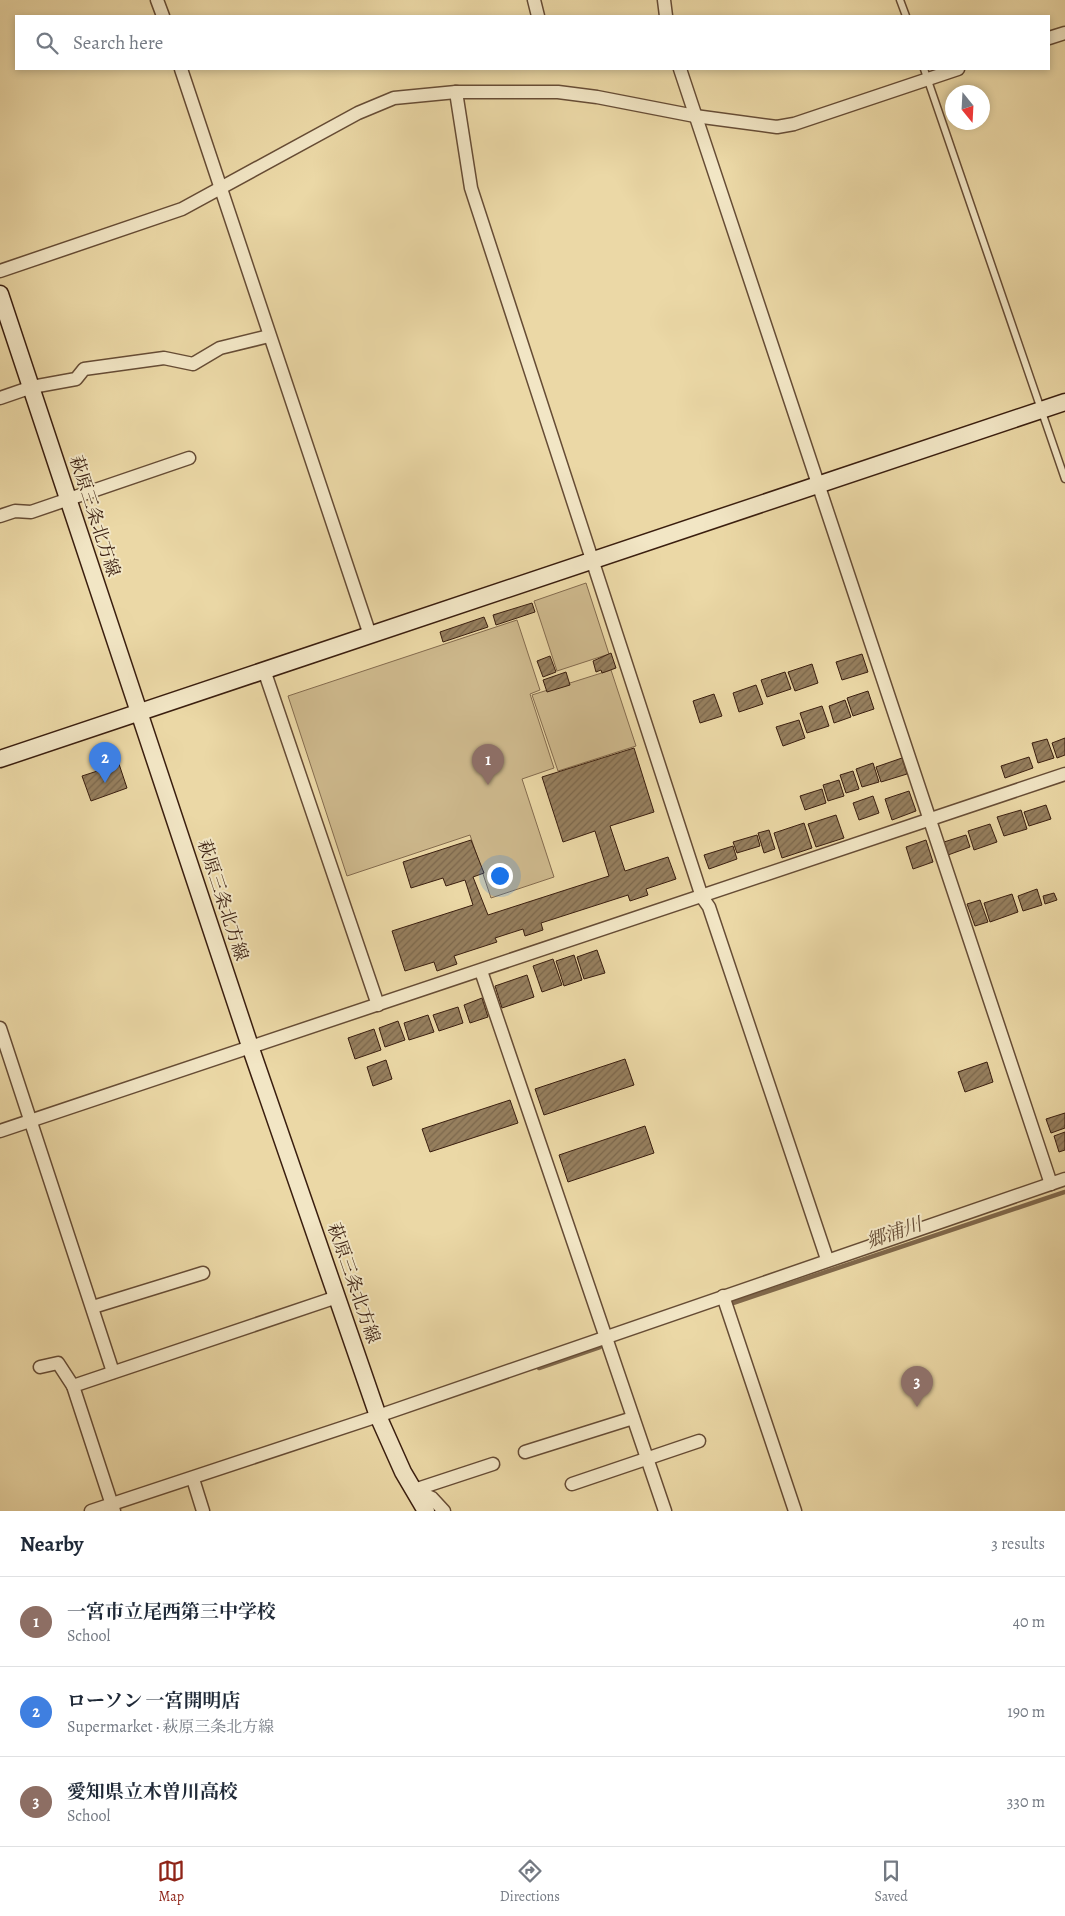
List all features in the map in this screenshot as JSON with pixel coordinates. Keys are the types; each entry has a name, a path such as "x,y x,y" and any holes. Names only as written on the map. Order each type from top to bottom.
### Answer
{"main road":[{"name":"萩原三条北方線","path":"0,294 250,1046 378,1416 403,1472 426,1511"},
{"path":"0,759 1065,402"}],"street":[{"path":"157,0 162,15"},
{"path":"534,0 538,15"},
{"path":"664,0 666,15"},
{"path":"1050,38 1065,33"},
{"path":"181,70 370,635"},
{"path":"680,70 1051,1184"},
{"path":"0,271 182,209 222,189 358,113 394,98 456,92 558,92 597,97 695,116 777,127 794,124 926,74 952,70"},
{"path":"456,92 471,188 702,897 709,907 827,1259"},
{"path":"0,398 32,387 76,379 84,369 114,363 164,358 193,364 220,348 270,336"},
{"path":"0,516 15,512 32,512 129,477 189,458"},
{"path":"264,670 378,1005"},
{"path":"0,1131 1065,774"},
{"path":"481,971 665,1511"},
{"path":"0,1028 113,1372"},
{"path":"91,1511 113,1508 827,1259 1065,1179"},
{"path":"93,1308 202,1273"},
{"path":"73,1386 337,1296"},
{"path":"723,1296 795,1511"},
{"path":"40,1368 58,1363 73,1386 113,1508"},
{"path":"525,1452 633,1418"},
{"path":"572,1484 699,1440"},
{"path":"414,1490 493,1464"},
{"path":"192,1479 204,1511"},
{"path":"414,1490 432,1498 444,1511"}],"lane":[{"path":"900,0 906,15"},
{"path":"926,74 1043,410 1065,479"}],"shaded area":[{"path":"586,583 609,654 557,671 534,601"},
{"path":"517,620 540,690 530,694 554,768 522,779 554,877 491,898 470,835 347,876 288,696"},
{"path":"611,670 636,746 558,771 532,695"}],"building":[{"path":"532,603 535,612 496,625 493,615"},
{"path":"484,617 488,627 443,642 440,632"},
{"path":"611,653 616,668 602,673 601,670 596,672 593,661"},
{"path":"862,654 868,672 842,680 836,662"},
{"path":"550,656 556,672 543,677 537,661"},
{"path":"812,664 818,683 795,691 788,672"},
{"path":"566,672 570,685 547,692 543,680"},
{"path":"785,672 791,689 767,697 761,680"},
{"path":"756,685 763,704 739,712 733,693"},
{"path":"868,691 874,709 853,716 847,698"},
{"path":"714,694 722,716 700,723 693,701"},
{"path":"845,700 851,717 834,723 829,706"},
{"path":"822,706 829,726 807,733 800,713"},
{"path":"799,720 805,738 783,746 776,727"},
{"path":"1065,738 1065,755 1057,758 1052,743"},
{"path":"1047,739 1054,758 1038,763 1032,743"},
{"path":"634,748 654,812 610,826 625,871 668,857 676,879 646,889 648,895 630,901 628,895 541,923 543,930 525,936 523,929 495,938 497,942 454,956 457,964 437,971 434,962 405,971 392,931 473,905 465,880 446,886 443,878 411,888 403,862 471,840 484,873 473,877 488,915 609,876 595,831 563,842 542,777"},
{"path":"1029,757 1033,768 1005,778 1001,766"},
{"path":"902,758 907,774 881,782 876,767"},
{"path":"873,763 879,782 862,787 856,769"},
{"path":"119,764 127,788 91,801 82,776"},
{"path":"853,771 859,789 846,793 840,775"},
{"path":"839,780 844,796 828,801 823,785"},
{"path":"822,789 826,803 805,810 800,796"},
{"path":"909,791 916,811 892,820 885,799"},
{"path":"873,796 879,813 859,820 853,803"},
{"path":"1046,805 1051,819 1029,826 1024,812"},
{"path":"1021,810 1027,829 1004,836 997,817"},
{"path":"836,815 844,838 816,847 808,824"},
{"path":"804,823 812,848 782,858 774,833"},
{"path":"990,824 997,842 974,850 968,831"},
{"path":"769,830 775,849 764,853 758,833"},
{"path":"757,835 760,846 737,853 733,842"},
{"path":"966,835 970,847 948,855 944,842"},
{"path":"926,840 933,862 913,869 906,847"},
{"path":"733,846 737,859 709,869 704,855"},
{"path":"1037,889 1042,905 1023,911 1018,896"},
{"path":"1054,893 1057,900 1045,904 1043,896"},
{"path":"1012,894 1018,912 990,922 984,903"},
{"path":"980,900 988,922 975,926 967,904"},
{"path":"597,950 605,973 584,979 577,957"},
{"path":"574,955 582,980 564,986 556,961"},
{"path":"553,959 562,985 542,992 533,966"},
{"path":"527,975 534,997 502,1008 495,986"},
{"path":"482,998 488,1017 470,1023 464,1005"},
{"path":"458,1007 463,1023 439,1031 433,1015"},
{"path":"428,1015 434,1032 409,1040 404,1023"},
{"path":"398,1021 405,1040 385,1047 379,1028"},
{"path":"374,1029 381,1050 355,1059 348,1038"},
{"path":"625,1059 634,1085 544,1115 535,1089"},
{"path":"386,1060 392,1079 373,1086 367,1067"},
{"path":"987,1062 993,1082 965,1092 958,1072"},
{"path":"510,1100 518,1123 430,1152 422,1129"},
{"path":"1065,1113 1065,1128 1051,1133 1046,1119"},
{"path":"645,1126 654,1153 568,1182 559,1155"},
{"path":"1065,1132 1065,1150 1059,1152 1054,1136"}],"waterway":[{"name":"郷浦川","path":"733,1303 1065,1192"},
{"name":"郷浦川","path":"539,1368 600,1347"}],"place":[{"name":"ローソン 一宮開明店","path":"105,783"},
{"name":"一宮市立尾西第三中学校","path":"488,785"},
{"name":"愛知県立木曽川高校","path":"917,1407"}]}
